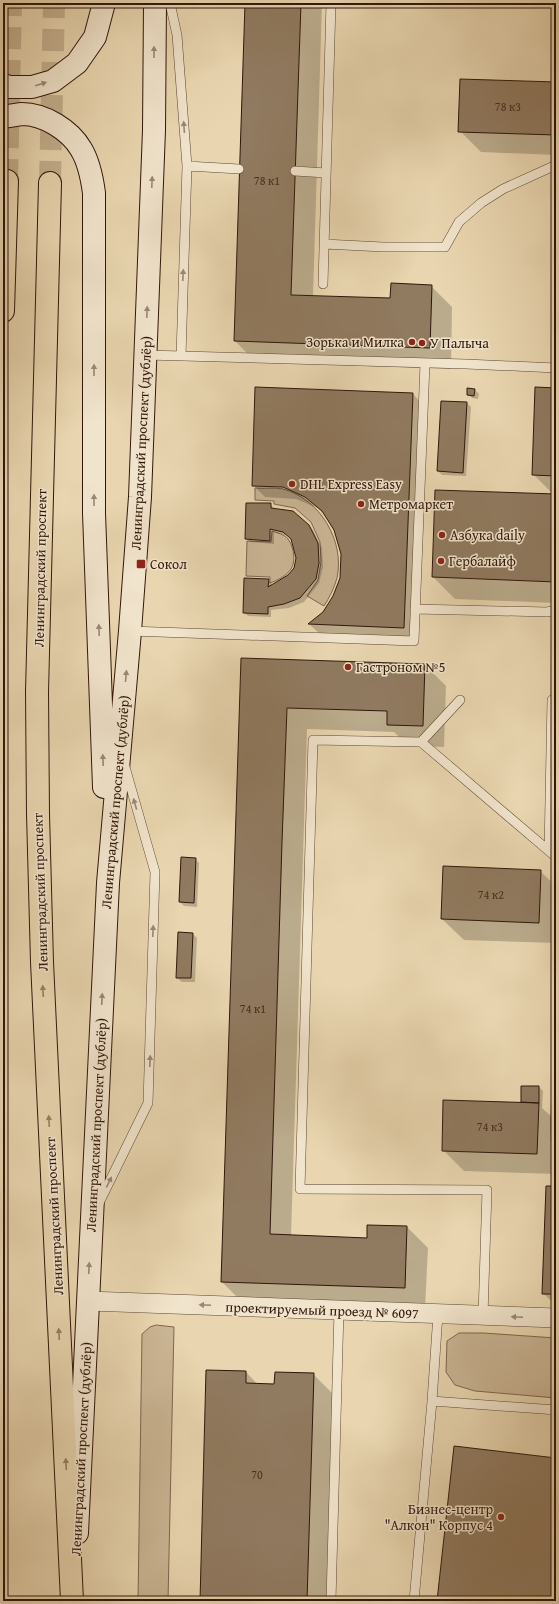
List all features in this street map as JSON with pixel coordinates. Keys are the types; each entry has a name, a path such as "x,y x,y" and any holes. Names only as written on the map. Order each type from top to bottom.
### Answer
{"main road":[{"path":"3,85 9,87 32,87 53,81 77,63 95,37 104,3"},
{"name":"Ленинградский проспект (дублёр)","path":"73,1601 108,883 140,497 154,130 155,3"},
{"path":"3,117 23,114 46,120 68,132 82,149 90,172 94,193 94,513 108,883"},
{"path":"3,311 7,181"},
{"name":"Ленинградский проспект","path":"50,183 37,692 38,814 42,962 73,1601"}],"street":[{"name":"проектируемый проезд № 6097","path":"88,1301 556,1318"}],"lane":[{"path":"170,3 177,35 187,166 181,356"},
{"path":"323,284 331,3"},
{"path":"324,244 445,247 459,222 481,203 503,189 556,165"},
{"path":"187,166 239,169"},
{"path":"295,171 326,173"},
{"path":"146,355 556,368"},
{"path":"130,631 414,641 425,363"},
{"path":"415,609 547,612 556,610"},
{"path":"421,742 460,700"},
{"path":"549,851 552,700"},
{"path":"483,1316 487,1190 300,1189 313,740 421,742 556,857"},
{"path":"92,1216 148,1103 155,872 120,747"},
{"path":"555,1138 556,1103"},
{"path":"330,1601 339,1310"},
{"path":"414,1601 432,1401 438,1314"},
{"path":"432,1401 556,1410"}],"shaded area":[{"path":"255,488 280,488 296,494 308,502 327,523 337,550 338,564 336,582 324,606 307,596 318,580 321,562 320,542 311,522 295,508 274,504 274,501 255,500"},
{"path":"272,531 288,539 292,546 294,558 293,566 287,574 270,583 270,577 246,576 247,541 271,542"},
{"path":"156,1325 174,1327 168,1601 138,1601 142,1334 150,1327"},
{"path":"459,1333 483,1333 556,1338 556,1398 475,1391 455,1385 446,1372 447,1341"}],"building":[{"path":"245,3 301,3 291,295 390,298 391,283 432,285 430,348 234,341"},
{"path":"460,79 556,82 556,135 458,132"},
{"name":"Метромаркет","path":"255,387 413,393 404,628 308,624 323,612 333,596 340,578 341,554 334,530 322,511 305,497 283,487 252,486"},
{"path":"535,387 556,388 556,476 532,475"},
{"path":"467,388 475,389 474,396 467,395"},
{"path":"441,401 467,402 463,473 437,471"},
{"path":"435,490 556,494 556,582 432,577"},
{"path":"246,503 271,503 271,508 293,511 309,525 318,543 319,563 316,579 300,598 284,604 268,607 268,614 243,613 244,578 269,579 268,587 288,575 294,568 296,558 291,539 283,532 270,529 270,541 245,539"},
{"path":"241,658 425,664 423,726 387,725 387,711 287,708 282,842 270,1234 367,1238 367,1225 407,1226 405,1288 221,1282"},
{"path":"181,857 196,858 194,903 179,902"},
{"path":"443,866 541,870 539,923 441,919"},
{"path":"178,932 193,933 191,978 176,978"},
{"path":"521,1086 539,1086 539,1103 521,1102"},
{"path":"443,1100 539,1103 537,1154 442,1151"},
{"path":"546,1186 556,1186 556,1294 542,1294"},
{"path":"206,1370 246,1371 246,1383 274,1384 275,1372 314,1373 307,1601 200,1601"},
{"name":"Бизнес-центр \"Алкон\" Корпус 4","path":"454,1446 556,1458 556,1601 437,1601"}],"tunnel":[{"path":"7,181 11,3"},
{"path":"50,183 54,3"}],"place":[{"name":"Зорька и Милка","path":"412,342"},
{"name":"У Палыча","path":"422,343"},
{"name":"DHL Express Easy","path":"292,484"},
{"name":"Метромаркет","path":"361,504"},
{"name":"Азбука daily","path":"442,535"},
{"name":"Гербалайф","path":"441,561"},
{"name":"Сокол","path":"141,564"},
{"name":"Гастроном №5","path":"348,667"},
{"name":"Бизнес-центр \"Алкон\" Корпус 4","path":"501,1517"}]}
